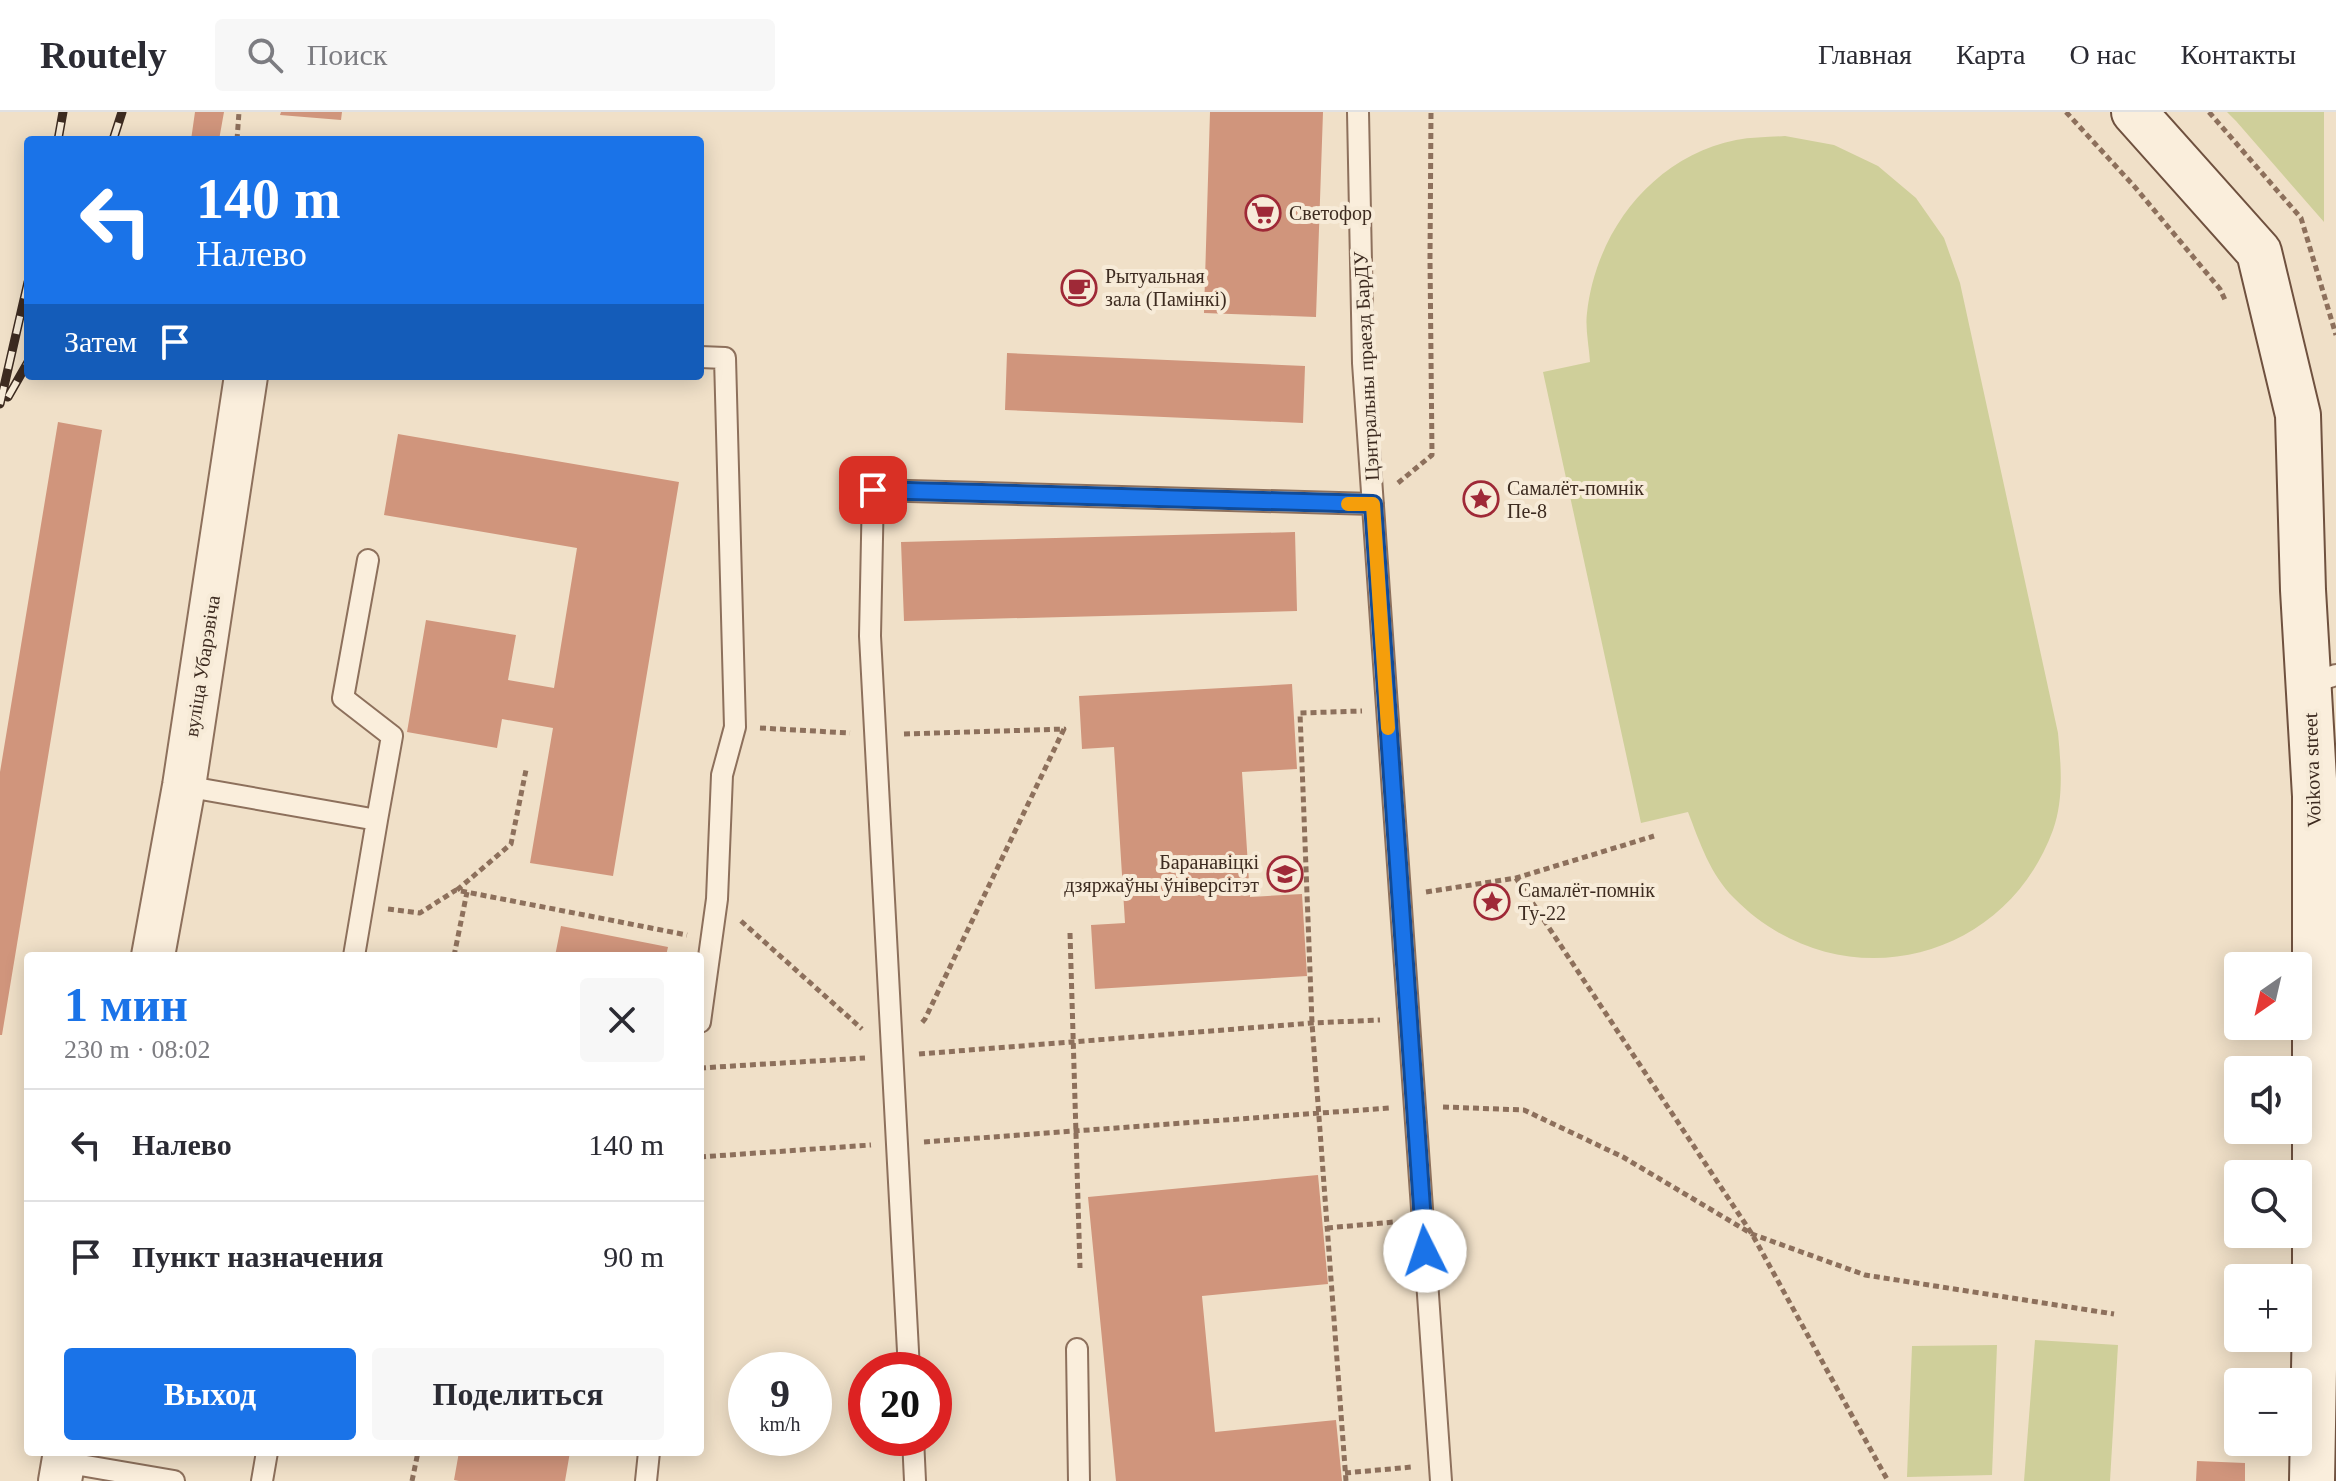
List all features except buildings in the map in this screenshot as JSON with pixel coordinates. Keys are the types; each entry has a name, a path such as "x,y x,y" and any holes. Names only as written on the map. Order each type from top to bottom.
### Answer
{"main road":[{"name":"Voikova street","path":"2134,112 2259,252 2298,415 2303,590 2322,679 2328,758 2315,796 2312,1481"}],"street":[{"name":"вуліца Убарэвіча","path":"154,952 184,786 245,380"}],"lane":[{"name":"Цэнтральны праезд БарДУ","path":"1358,112 1363,363 1441,1473"},
{"path":"704,357 725,358 735,727 722,775 717,899 704,992"},
{"path":"908,1352 870,636 873,490 1373,504"},
{"path":"355,952 392,736 343,698 368,560"},
{"path":"184,786 377,820"},
{"path":"1077,1349 1079,1481"},
{"path":"262,1481 266,1456"},
{"path":"646,1481 649,1456"},
{"path":"914,1456 915,1481"},
{"path":"63,1465 174,1481"}],"path":[{"path":"237,136 239,112"},
{"path":"1373,504 1432,455 1431,112"},
{"path":"2066,112 2134,186 2220,289 2232,313"},
{"path":"1346,1481 1312,1023 1300,713 1387,710"},
{"path":"735,727 875,735 1064,729 925,1019 893,1056"},
{"path":"362,906 420,913 456,890 511,844 526,770"},
{"path":"1400,896 1516,878 1654,836"},
{"path":"1516,878 1752,1234 1888,1481"},
{"path":"456,890 711,940"},
{"path":"455,952 467,892"},
{"path":"717,899 893,1056"},
{"path":"1070,933 1080,1268"},
{"path":"704,1068 1409,1018"},
{"path":"704,1157 1415,1106 1524,1110 1623,1157 1752,1234 1865,1275 2114,1314"},
{"path":"1327,1228 1423,1220"},
{"path":"412,1481 417,1456"},
{"path":"1345,1473 1441,1473"}],"green space":[{"path":"2227,112 2324,112 2324,222 2236,121"},
{"path":"1785,136 1834,145 1878,166 1916,198 1944,238 1960,283 2058,733 2059,806 2053,830 2029,876 1996,913 1957,939 1913,954 1866,958 1819,950 1775,930 1734,898 1718,879 1688,812 1641,823 1543,372 1590,362 1587,313 1602,254 1634,202 1655,181 1679,163 1706,149 1736,140"},
{"path":"2035,1340 2118,1345 2110,1481 2024,1481"},
{"path":"1997,1345 1992,1475 1907,1477 1912,1346"}],"railway":[{"path":"59,136 63,112"},
{"path":"114,136 122,112"},
{"path":"0,404 24,299"},
{"path":"8,397 24,369"}],"slow traffic":[{"path":"1348,504 1373,504 1388,728"}],"place":[{"name":"Светофор","path":"1263,213"},
{"name":"Рытуальная зала (Памінкі)","path":"1079,288"},
{"name":"Самалёт-помнік Пе-8","path":"1481,499"},
{"name":"Баранавіцкі дзяржаўны ўніверсітэт","path":"1285,874"},
{"name":"Самалёт-помнік Ту-22","path":"1492,902"}],"route":[{"path":"873,490 1373,504 1425,1251"}]}
